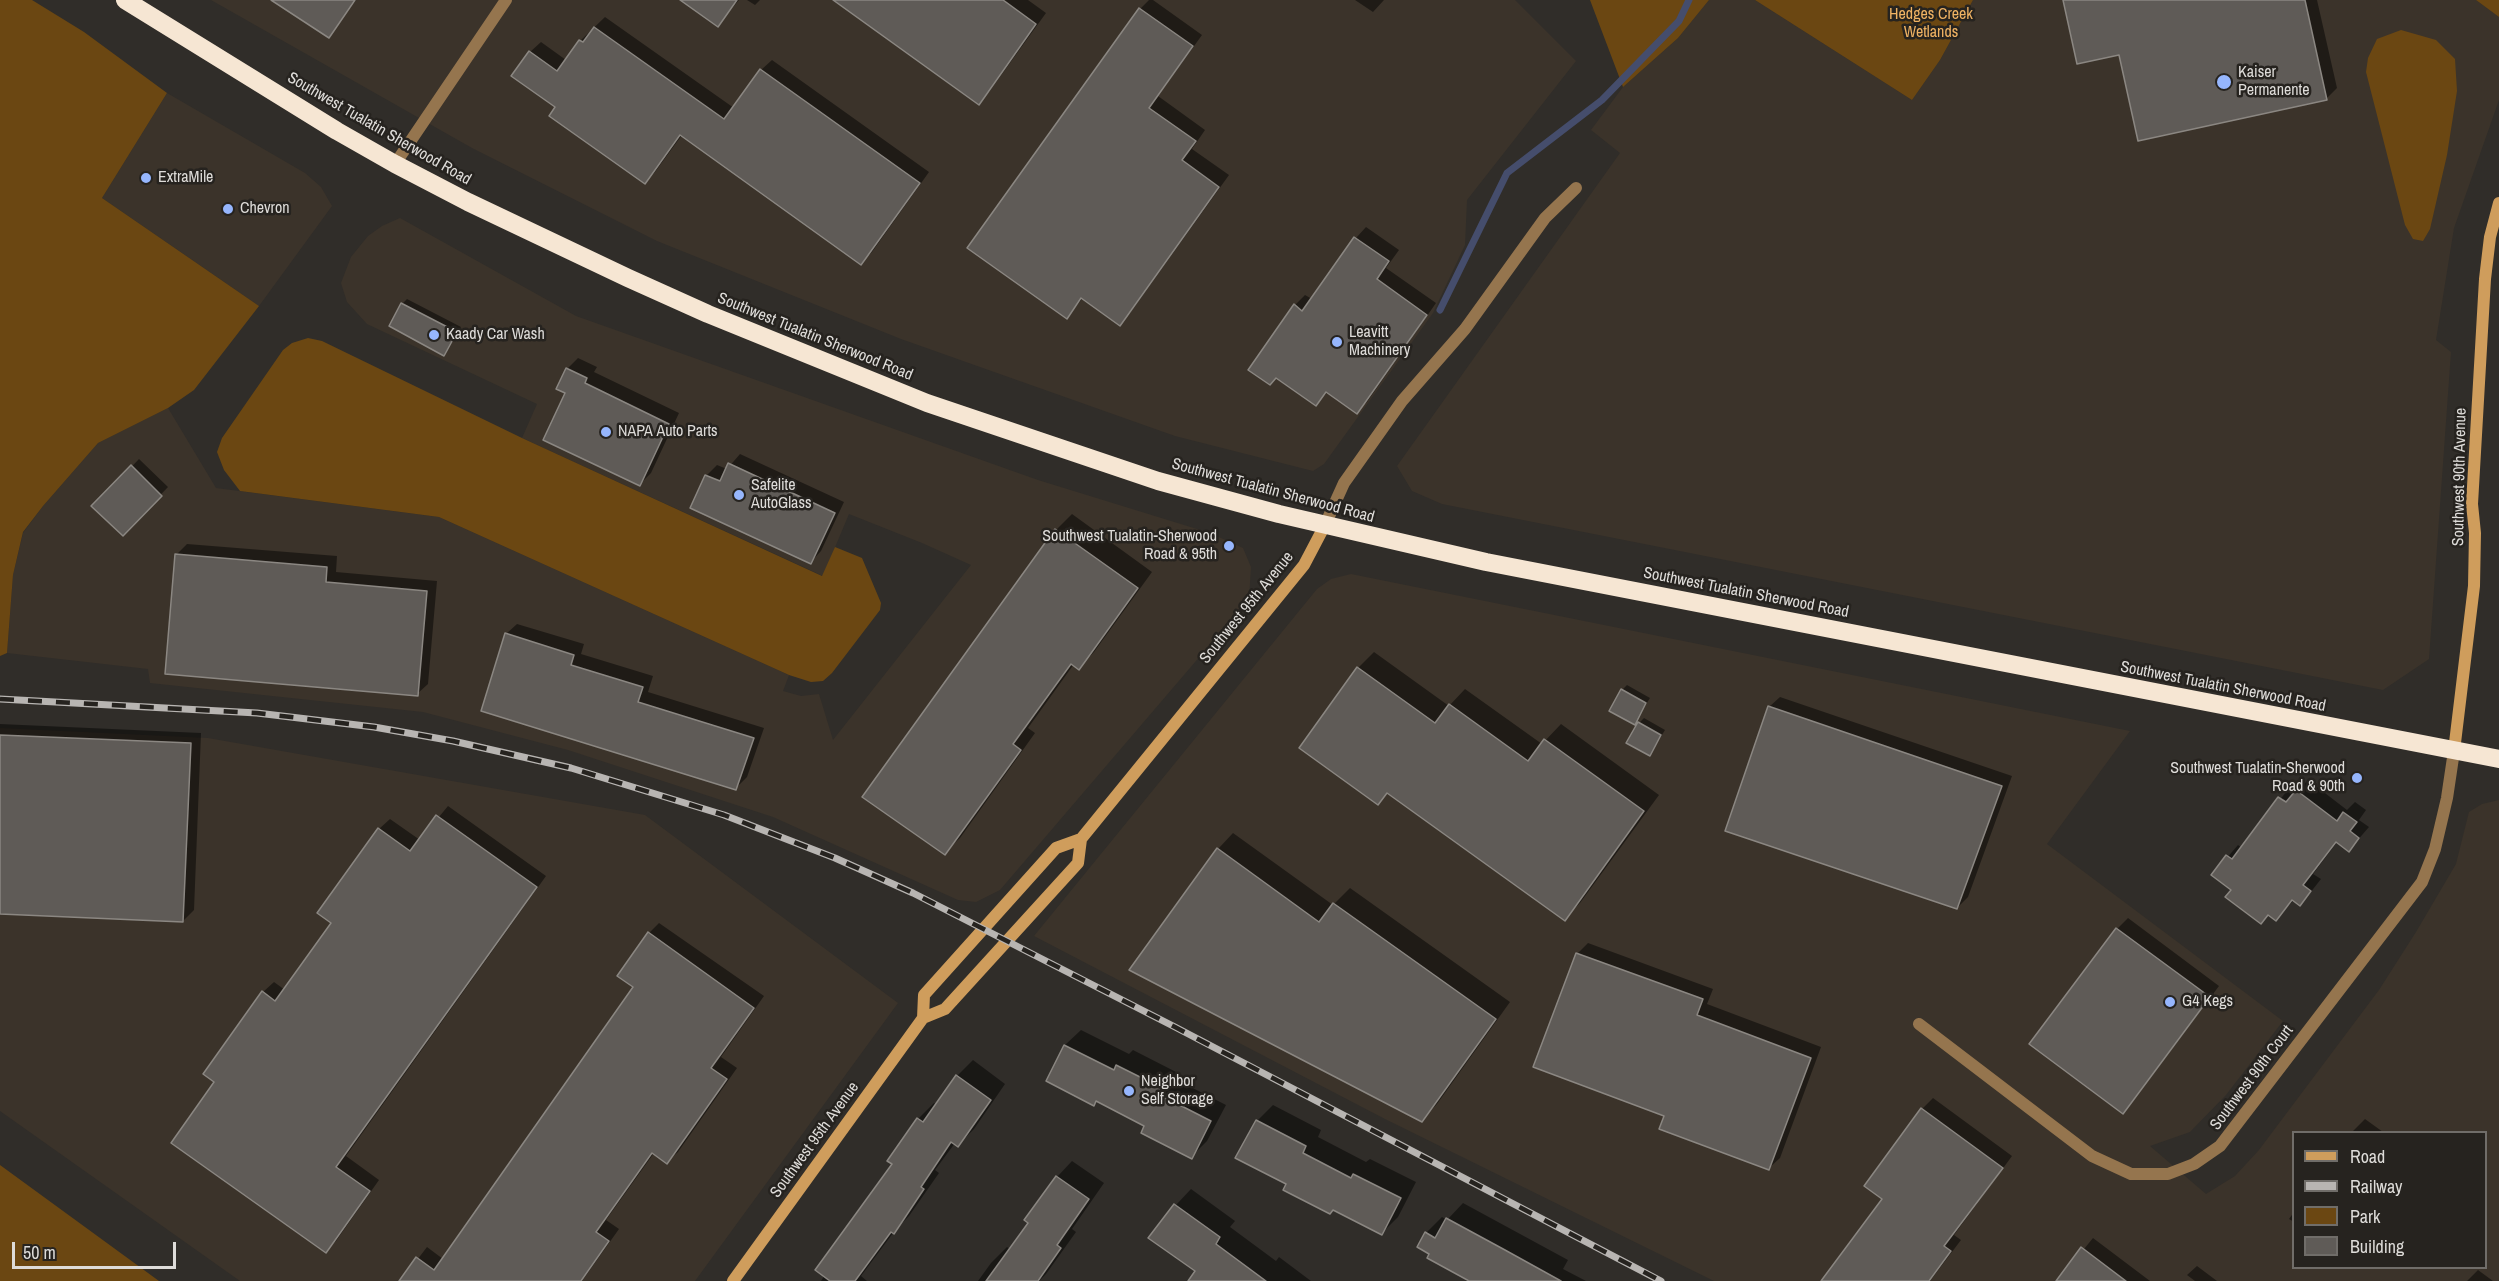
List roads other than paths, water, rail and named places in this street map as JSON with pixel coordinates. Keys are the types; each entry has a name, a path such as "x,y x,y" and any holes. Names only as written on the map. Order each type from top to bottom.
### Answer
{"highway":[{"name":"Southwest Tualatin Sherwood Road","path":"125,0 337,132 468,202 628,278 708,314 873,382 999,429 1151,479 1325,525 1486,562 2499,759"}],"street":[{"path":"395,164 506,0"},
{"name":"Southwest 95th Avenue","path":"923,1018 924,995 1056,848 1081,839 1304,565 1344,483 1402,401 1465,329 1545,218 1576,188"},
{"name":"Southwest 90th Avenue","path":"2454,751 2474,586 2475,533 2472,504 2485,279 2490,237 2499,203"},
{"name":"Southwest 90th Court","path":"1919,1024 2092,1156 2130,1174 2168,1174 2194,1164 2220,1146 2422,882 2435,849 2447,798 2454,751"},
{"name":"Southwest 95th Avenue","path":"733,1281 923,1018 945,1009 1064,879 1078,863 1081,839"}],"waterway":[{"path":"1440,310 1507,173 1602,100 1679,21 1689,0"}],"railway":[{"path":"0,699 257,713 374,727 453,741 571,768 724,815 835,858 913,893 1661,1281"}],"place":[{"name":"Kaiser Permanente","path":"2224,82"},
{"name":"ExtraMile","path":"146,178"},
{"name":"Chevron","path":"228,209"},
{"name":"Kaady Car Wash","path":"434,335"},
{"name":"Leavitt Machinery","path":"1337,342"},
{"name":"NAPA Auto Parts","path":"606,432"},
{"name":"Safelite AutoGlass","path":"739,495"},
{"name":"Southwest Tualatin-Sherwood Road & 95th","path":"1229,546"},
{"name":"Southwest Tualatin-Sherwood Road & 90th","path":"2357,778"},
{"name":"G4 Kegs","path":"2170,1002"},
{"name":"Neighbor Self Storage","path":"1129,1091"}],"park label":[{"name":"Hedges Creek Wetlands","path":"1931,24"}]}
